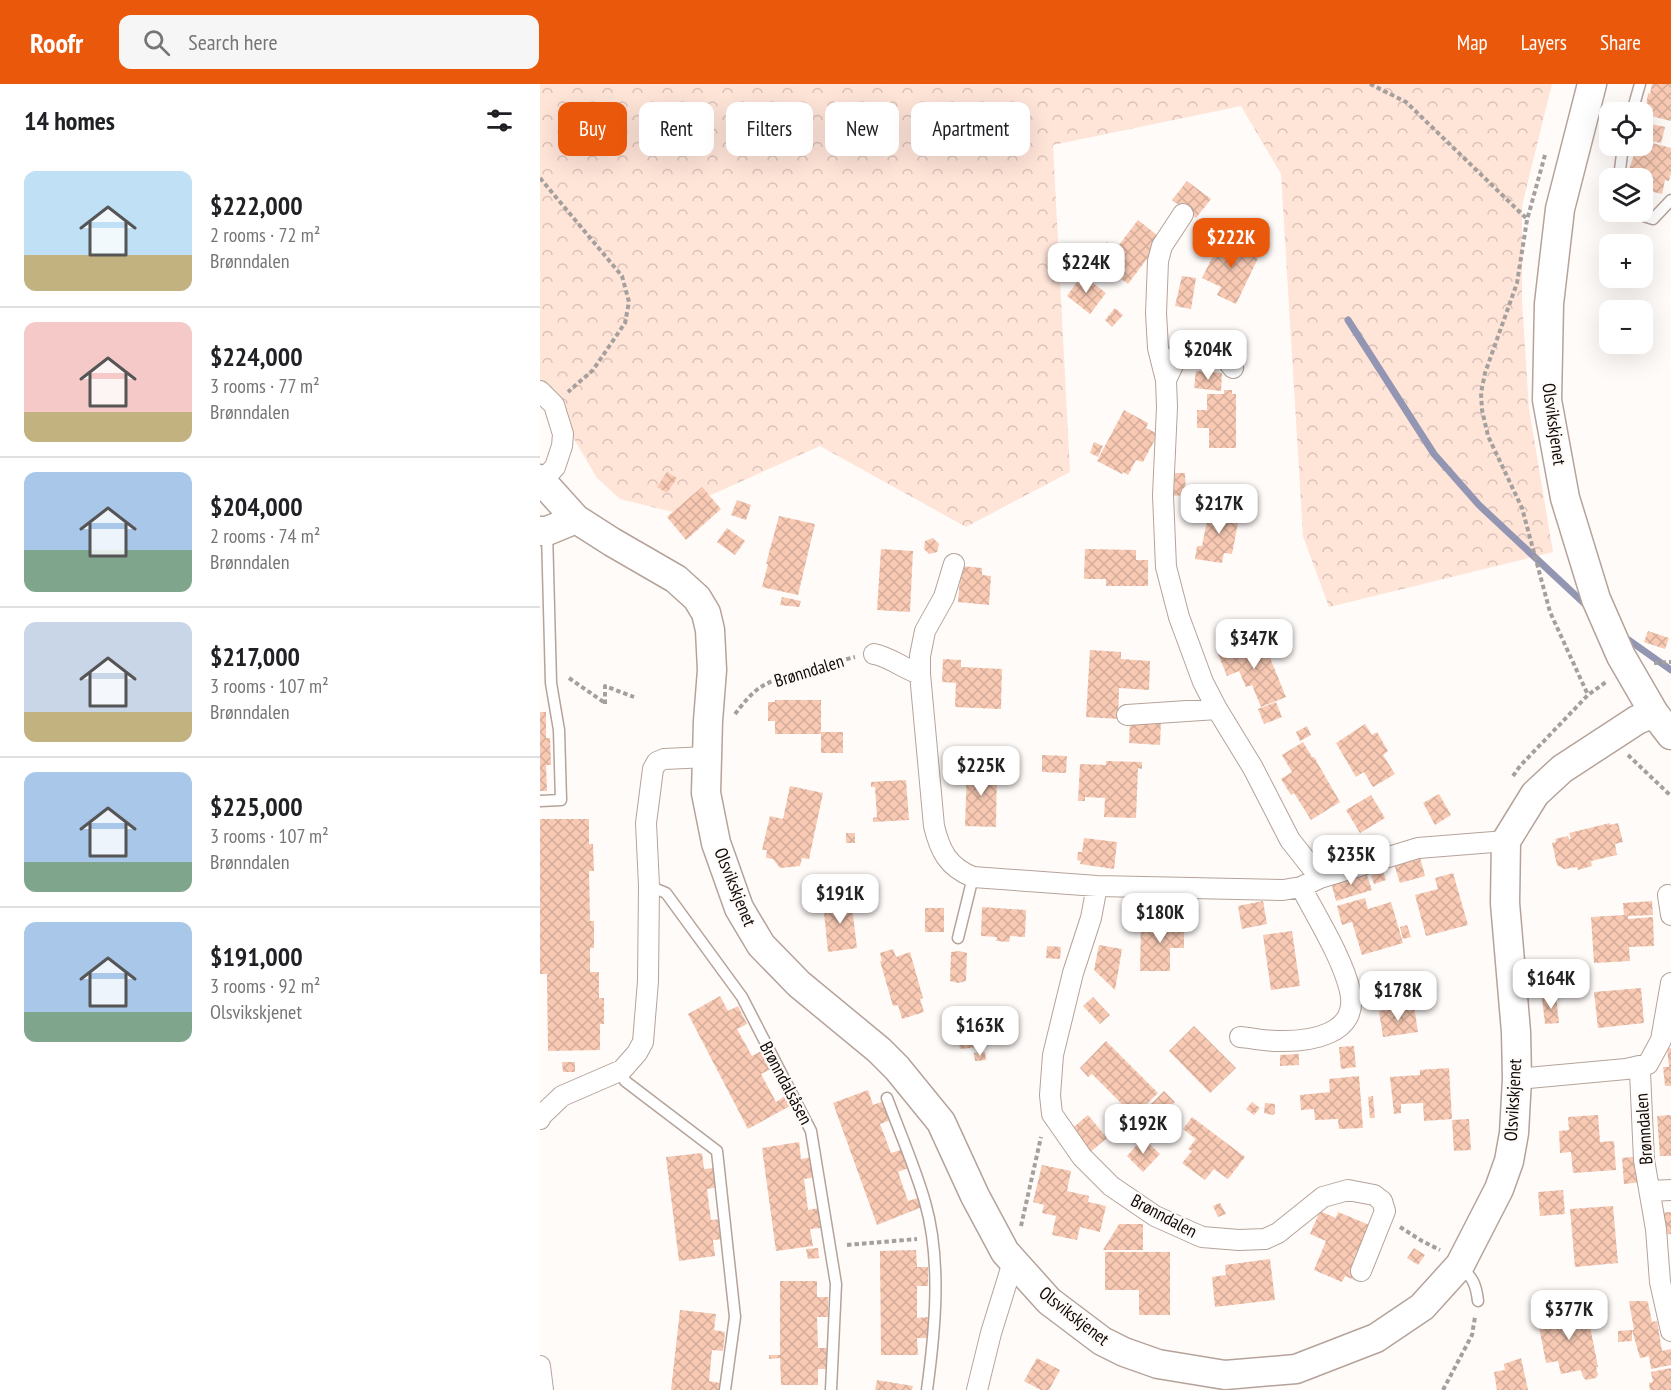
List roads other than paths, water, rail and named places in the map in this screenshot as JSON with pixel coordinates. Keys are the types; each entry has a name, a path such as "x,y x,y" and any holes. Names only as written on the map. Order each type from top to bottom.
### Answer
{"main road":[{"name":"Olsvikskjenet","path":"1592,84 1560,209 1550,304 1547,400 1565,498 1596,599 1621,656 1654,713 1671,735"},
{"name":"Olsvikskjenet","path":"541,480 576,519 676,579 697,598 706,613 710,630 712,670 706,793 716,843 739,908 761,945 799,984 879,1050 897,1068 941,1122 975,1196 1005,1252 1049,1301 1102,1341 1124,1352 1158,1364 1225,1376 1296,1369 1376,1338 1422,1307 1460,1266 1499,1190 1509,1161 1514,1132 1517,1079 1516,1032 1504,903 1506,841 1535,794 1562,769 1614,735 1654,713"},
{"path":"543,531 576,519"}],"street":[{"path":"1183,214 1162,246 1158,261 1156,313 1158,348 1166,380 1167,407 1163,495 1166,567 1179,617 1203,682 1253,768 1290,840 1320,878"},
{"path":"1166,380 1179,352 1195,349 1210,350 1226,356 1233,368"},
{"path":"540,391 554,405 563,434 562,446 555,467 541,480"},
{"path":"954,564 944,597 925,631 920,674 934,826 939,846 960,872 973,877 1097,886 1283,890 1301,887 1320,878 1418,848 1506,841"},
{"path":"874,654 906,670 920,674"},
{"path":"1127,715 1217,709"},
{"path":"540,1119 562,1096 622,1070 637,1053 643,1042 648,981 649,886 646,823 653,769 657,762 664,759 707,757"},
{"name":"Brønndalen","path":"1097,886 1091,918 1073,973 1053,1054 1050,1095 1052,1114 1082,1157 1112,1186 1155,1216 1202,1237 1239,1240 1266,1239 1278,1233 1323,1197 1348,1190 1374,1195 1382,1201 1385,1211 1361,1271"},
{"path":"1240,1037 1277,1041 1324,1036 1339,1029 1349,1013 1351,993 1344,971 1301,887"},
{"path":"1668,895 1671,915"},
{"name":"Brønndalen","path":"1517,1079 1648,1064 1661,1040 1671,983"},
{"name":"Brønndalen","path":"1637,1067 1640,1072 1644,1160 1656,1229 1660,1282 1671,1331"},
{"name":"Brønndalen","path":"1650,1191 1671,1190"},
{"path":"977,1390 991,1333 1013,1262"},
{"path":"540,1366 543,1390"}],"lane":[{"path":"1635,102 1640,84"},
{"path":"1653,219 1671,200"},
{"path":"540,801 561,800 560,730 551,682 543,531"},
{"path":"958,938 973,877"},
{"name":"Brønndalsåsen","path":"649,886 666,893 742,997 812,1131 836,1284 831,1390"},
{"path":"622,1070 625,1081 717,1151 735,1317 725,1390"},
{"path":"887,1098 926,1203 933,1238 934,1334 927,1390"},
{"path":"1460,1266 1469,1274 1476,1286 1478,1302"}],"waterway":[{"path":"1348,320 1434,454 1479,505 1587,606"},
{"path":"1623,636 1671,670"}]}
